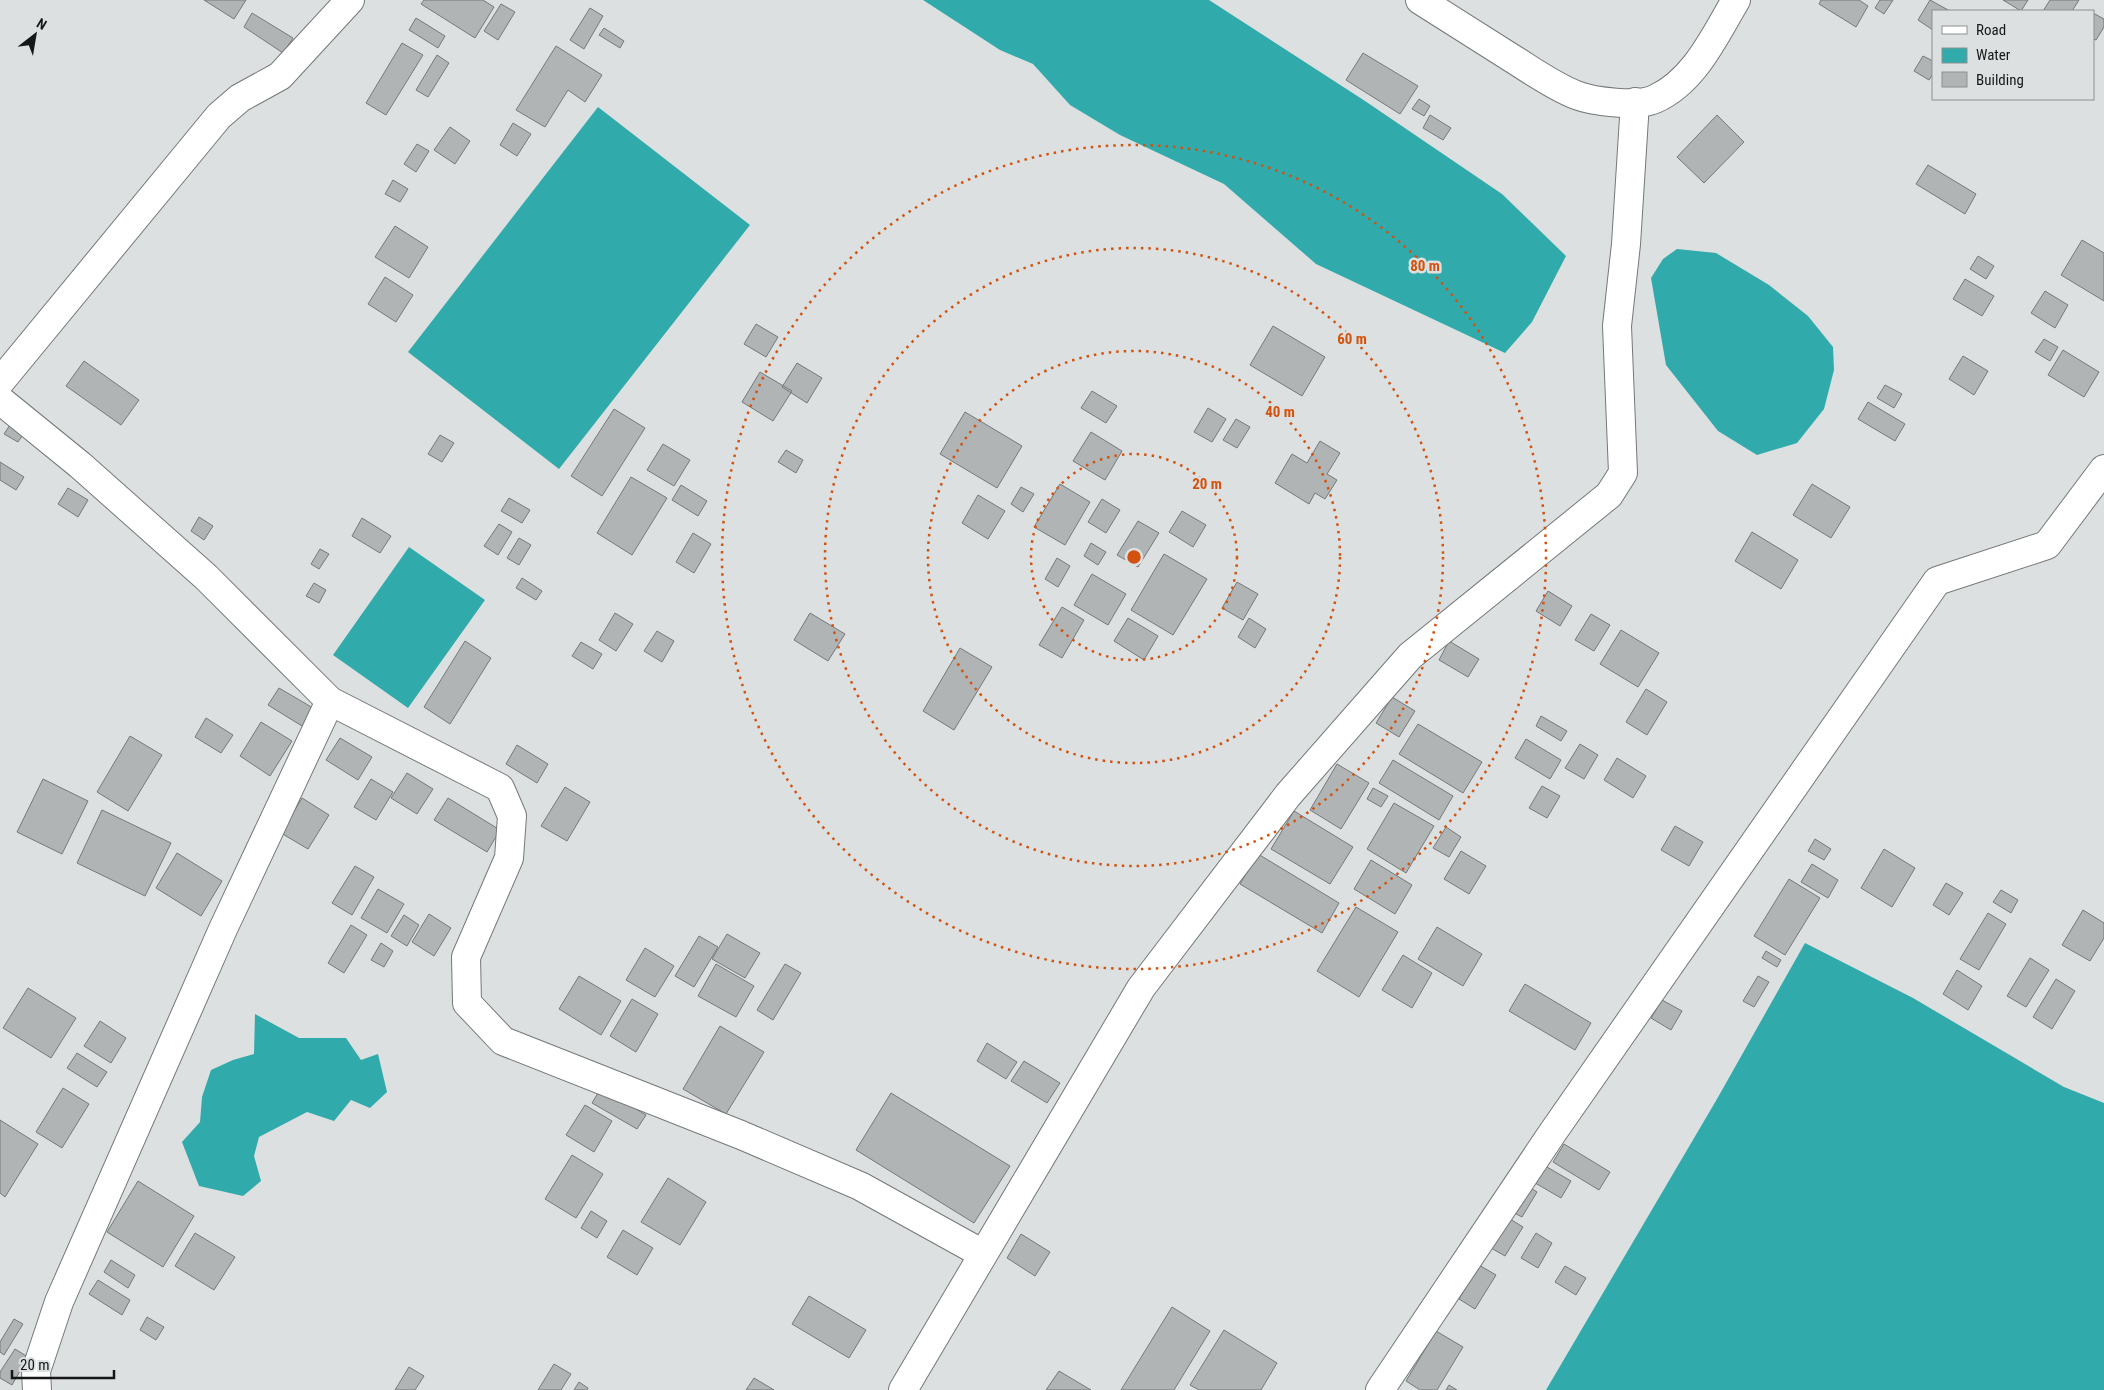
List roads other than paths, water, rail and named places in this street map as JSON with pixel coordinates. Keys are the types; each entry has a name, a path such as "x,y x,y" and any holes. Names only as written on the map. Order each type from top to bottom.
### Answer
{"street":[{"path":"0,382 219,116 240,98 280,76 350,0"},
{"path":"1420,0 1540,76 1577,95 1607,101 1635,102 1654,99 1677,84 1699,62 1736,0"},
{"path":"903,1390 1141,988 1288,795 1410,656 1609,495 1624,473 1617,326 1626,244 1635,102"},
{"path":"0,400 80,465 206,577 330,701 500,788 512,816 509,858 466,957 467,1003 503,1041 741,1135 860,1186 984,1254"},
{"path":"1380,1390 1553,1132 1937,581 2047,545 2104,468"},
{"path":"37,1390 36,1370 59,1302 223,929 330,701"}],"water":[{"path":"923,0 1209,0 1365,101 1502,194 1566,256 1532,322 1505,353 1316,264 1224,184 1120,135 1070,105 1033,64 1000,50"},
{"path":"598,107 750,225 559,469 408,352"},
{"path":"1677,249 1716,253 1769,285 1808,316 1833,347 1834,370 1824,409 1797,443 1757,455 1718,431 1666,365 1651,278 1663,259"},
{"path":"409,547 485,600 408,708 333,655"},
{"path":"1805,943 1913,998 2064,1087 2104,1103 2104,1390 1546,1390 1717,1099"},
{"path":"255,1014 299,1038 346,1038 361,1060 378,1054 387,1092 370,1108 351,1100 334,1121 307,1112 259,1137 254,1156 261,1181 243,1196 199,1186 182,1142 200,1122 202,1097 211,1070 233,1060 254,1054"}]}
